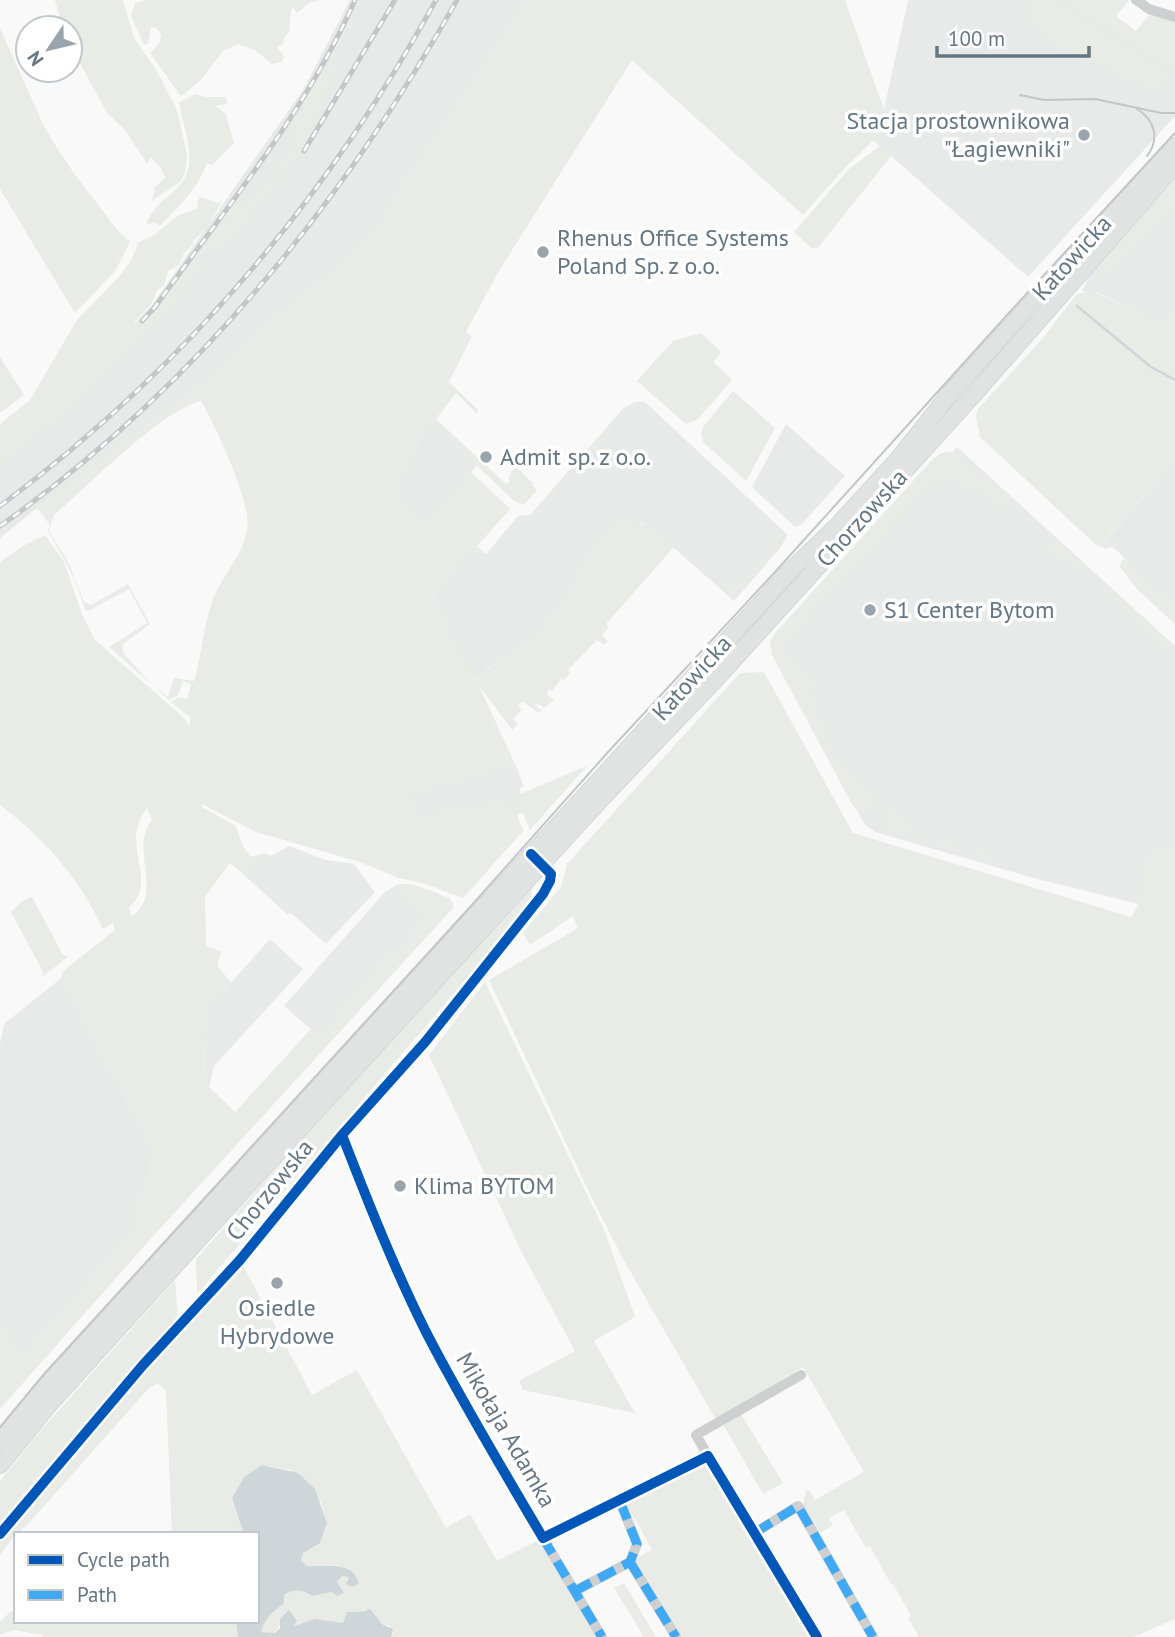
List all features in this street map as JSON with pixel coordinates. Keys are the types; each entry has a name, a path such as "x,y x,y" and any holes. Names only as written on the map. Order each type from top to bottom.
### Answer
{"main road":[{"name":"Katowicka","path":"207,1210 536,856 582,799 790,571 837,526 898,459 960,382 1175,146"},
{"name":"Chorzowska","path":"0,1465 47,1407 208,1229 536,856 553,851 716,678 976,392 1175,165"},
{"name":"Chorzowska","path":"0,1443 36,1397 207,1210"}],"street":[{"path":"1136,0 1149,9 1175,17"},
{"name":"Chorzowska","path":"0,1534 143,1365 240,1260 342,1135 433,1032 543,894 551,874 536,856"},
{"name":"Mikołaja Adamka","path":"342,1135 392,1259 427,1334 485,1439 603,1637"},
{"path":"801,1374 696,1434 817,1637"},
{"name":"Mikołaja Adamka","path":"543,1538 708,1456"},
{"path":"575,1591 630,1562 637,1544 618,1499"},
{"path":"756,1532 798,1506 873,1637"},
{"path":"630,1562 676,1637"}],"shaded area":[{"path":"55,0 123,0 134,38 155,68 177,110 187,155 185,172 180,182 152,201 155,187 165,178 161,168 151,157 147,164 125,130 107,113 84,71 84,14 59,14"},
{"path":"148,0 320,0 309,3 297,13 293,7 291,10 289,33 284,37 283,44 277,47 284,56 282,62 272,64 255,50 238,44 223,51 199,82 181,96 150,53 161,37 160,33 154,27 151,28 148,44 144,45 131,16 135,3"},
{"path":"350,0 525,0 411,168 382,218 335,267 286,306 190,392 37,506 0,538 0,458 72,392 152,305 303,90"},
{"path":"525,0 845,0 884,109 901,113 841,172 803,215 632,60 497,274 466,332 472,336 449,382 478,410 477,414 456,393 436,419 506,484 510,481 510,473 516,467 537,490 524,505 514,501 429,420 396,494 425,522 471,472 510,509 433,596 476,679 530,638 570,592 576,565 625,512 641,526 645,522 674,547 606,624 609,627 602,636 608,641 604,645 597,640 568,670 570,673 564,680 562,678 552,691 549,689 546,694 554,700 544,708 538,703 535,705 542,711 537,712 522,701 518,706 522,710 513,719 518,724 512,730 478,684 516,766 411,797 416,813 504,799 517,808 519,822 524,830 463,898 423,883 399,878 357,861 256,832 202,804 202,807 236,826 243,847 251,857 265,853 271,856 241,872 230,863 205,897 206,945 221,952 217,966 231,982 210,1006 204,1033 205,1083 235,1112 311,1029 317,1034 394,944 401,950 412,935 410,932 423,920 410,900 397,894 396,885 416,886 450,898 453,908 155,1234 0,1409 0,1316 22,1356 132,1229 132,1211 148,1180 153,1151 60,979 63,971 115,930 113,923 103,929 72,876 31,831 0,805 0,562 45,535 64,562 82,614 95,640 184,718 189,726 191,718 171,702 178,697 187,699 191,684 183,681 178,695 169,700 155,688 168,697 174,678 194,681 212,602 241,550 247,531 239,485 201,401 166,419 125,451 54,515 49,531 69,564 84,602 91,605 128,584 150,624 124,643 122,648 124,654 153,686 109,647 147,623 129,589 86,612 74,578 48,531 50,525 36,506 190,392 286,306 335,267 382,218 411,168","holes":["147,808 152,820 146,831 144,844 146,896 141,907 131,917 129,907 136,900 141,884 137,831"]},
{"path":"908,0 1061,0 1175,70 1175,116 1028,277 873,140 900,113 884,109"},
{"path":"1024,0 1054,0 1175,76 1154,88 1139,87 1102,67 1051,45 1038,33"},
{"path":"1061,0 1129,0 1116,16 1136,31 1150,14 1175,21 1175,70"},
{"path":"0,28 14,59 14,84 25,84 43,124 73,172 118,231 130,242 115,271 75,313 0,189"},
{"path":"335,54 341,57 320,110 317,109 312,126 290,165 260,205 218,254 208,247 198,260 205,268 107,372 55,421 0,466 0,424 30,400 77,320 119,277 130,262 139,242 154,235 179,215 198,208 200,197 219,203 224,198 205,230 184,253 179,265 168,271 164,286 157,290 152,303 134,323 134,331 155,309 233,204 240,201 245,206 262,183 272,175 294,140 288,133 294,122 301,118 311,90 320,78 331,70 330,60"},
{"path":"196,94 226,97 227,104 215,106 226,114 234,143 212,165 207,163 192,190 160,226 154,223 146,224 157,207 185,178 189,146 179,102"},
{"path":"880,146 891,156 817,249 811,248 794,232 849,169"},
{"path":"1175,180 1175,307 1161,322 1096,292 1082,291 1092,271"},
{"path":"1175,181 1175,210 1110,277 1102,280 1093,275 1092,271"},
{"path":"1090,290 1161,322 1175,307 1175,462 1105,539 1113,547 1106,549 1095,544 979,436 976,419 979,408 1043,338 1076,295"},
{"path":"701,333 721,352 713,362 732,380 697,420 686,424 637,381 673,341"},
{"path":"0,357 24,395 0,413"},
{"path":"733,391 775,428 746,481 703,442 701,433"},
{"path":"636,402 645,402 788,535 734,601 645,522 576,567 570,592 530,638 475,679 433,596 477,546 486,554 518,516 530,515 623,409"},
{"path":"639,402 645,402 640,412 631,406 529,524 525,521 623,409"},
{"path":"429,420 477,465 425,523 396,494"},
{"path":"786,424 845,476 802,524 795,527 752,487"},
{"path":"957,447 1175,646 1175,846 1171,851 1147,849 1139,904 1037,879 875,832 865,825 771,653"},
{"path":"941,453 959,455 1010,500 1002,512 977,490 971,495 955,482 949,482 943,487 936,480 784,646 787,653 842,704 841,706 819,687 813,694 822,703 818,708 841,763 880,799 886,794 880,804 861,813 853,806 773,657 770,642 776,632 933,459"},
{"path":"1175,462 1175,604 1105,540"},
{"path":"773,531 781,539 777,548 733,597 723,588 730,582 735,586 749,572 744,565 749,560 755,565 774,541 769,535"},
{"path":"1052,541 1083,566 1079,577 1081,579 1077,582 1074,580 1078,576 1044,545 1040,549 1037,546 1041,542 1043,544"},
{"path":"1126,558 1175,603 1175,624 1138,590 1120,567 1121,561"},
{"path":"1103,581 1170,642 1170,651 1098,587"},
{"path":"764,672 853,833 1131,917 1139,904 1147,848 1171,851 1175,846 1175,1619 1134,1637 919,1637 893,1584 870,1546 866,1548 844,1510 829,1518 833,1525 820,1533 803,1505 806,1490 810,1491 815,1500 864,1472 803,1367 716,1420 622,1257 489,980 578,928 573,916 530,945 523,933 561,887 567,864 740,673"},
{"path":"516,766 524,787 520,788 523,813 416,813 411,796"},
{"path":"587,766 530,830 517,798 520,794"},
{"path":"892,805 935,844 945,833 970,855 979,846 996,861 993,864 889,830 885,821"},
{"path":"289,846 326,860 354,864 375,892 326,944 291,913 288,915 241,872"},
{"path":"532,884 531,899 507,931 197,1294 196,1259"},
{"path":"396,885 423,920 410,932 413,935 400,950 394,944 317,1035 284,1006 384,893"},
{"path":"32,897 63,955 69,956 42,977 43,972 11,912 22,901"},
{"path":"270,939 303,969 214,1066 209,1088 205,1083 204,1033 210,1006"},
{"path":"60,979 153,1151 148,1180 132,1211 132,1229 21,1357 0,1316 0,1044 4,1024"},
{"path":"485,982 605,1232 635,1317 594,1341 635,1413 523,1390 519,1381 575,1351 521,1251 429,1055"},
{"path":"240,1260 312,1395 357,1370 446,1528 470,1514 497,1561 543,1538 602,1637 391,1637 393,1633 390,1626 365,1609 343,1624 293,1626 297,1619 289,1610 275,1633 260,1632 266,1619 283,1603 284,1595 288,1593 301,1591 312,1596 332,1592 337,1596 344,1593 337,1582 343,1574 359,1583 338,1565 307,1566 301,1559 302,1553 320,1543 327,1523 321,1502 290,1470 262,1465 244,1477 232,1498 243,1532 172,1532 166,1391 158,1383 148,1389 30,1522 18,1532 14,1532 14,1537 0,1555 0,1534"},
{"path":"175,1280 178,1317 0,1522 0,1481 43,1428"},
{"path":"741,1414 783,1483 763,1494 723,1424"},
{"path":"708,1456 817,1637 676,1637 630,1562 652,1550 636,1520 619,1499"},
{"path":"262,1465 298,1473 315,1489 327,1523 320,1543 303,1553 301,1560 307,1566 344,1568 356,1576 359,1583 353,1587 346,1584 349,1578 343,1575 337,1582 344,1593 337,1596 332,1592 312,1596 301,1591 284,1595 284,1603 267,1619 261,1632 275,1633 280,1628 280,1619 289,1610 297,1620 294,1626 315,1619 343,1623 347,1612 370,1609 382,1624 393,1629 391,1637 238,1637 236,1623 259,1623 259,1532 243,1532 232,1498 244,1477"},
{"path":"624,1583 656,1637 644,1637 614,1588"},
{"path":"14,1611 14,1623 236,1623 238,1637 40,1637 44,1635 13,1630 0,1635 0,1622"}],"waterway":[{"path":"1077,306 1151,367 1175,380"}],"tram line":[{"path":"1020,95 1044,100 1095,99 1161,113 1175,113"},
{"path":"1137,109 1148,119 1154,130 1153,143 1147,156"},
{"path":"0,1427 45,1373 609,751 1175,133"}],"railway":[{"path":"142,321 237,196 289,120 313,81 355,0"},
{"path":"304,151 395,0"},
{"path":"0,506 130,398 189,339 245,277 298,212 347,144 393,74 436,0"},
{"path":"0,526 70,473 137,415 199,354 258,288 313,220 364,149 457,0"}],"marked path":[{"path":"575,1591 630,1562 637,1544 619,1499"},
{"path":"756,1532 798,1506 873,1637"},
{"path":"543,1538 602,1637"},
{"path":"630,1562 676,1637"}],"cycle path":[{"path":"0,1534 143,1365 240,1260 342,1135 426,1041 543,894 551,874 531,854"},
{"path":"342,1135 392,1259 426,1332 543,1538 708,1456 817,1637"}],"place":[{"name":"Stacja prostownikowa \"Łagiewniki\"","path":"1084,135"},
{"name":"Rhenus Office Systems Poland Sp. z o.o.","path":"543,252"},
{"name":"Admit sp. z o.o.","path":"486,457"},
{"name":"S1 Center Bytom","path":"870,610"},
{"name":"Klima BYTOM","path":"400,1186"},
{"name":"Osiedle Hybrydowe","path":"277,1283"}]}
